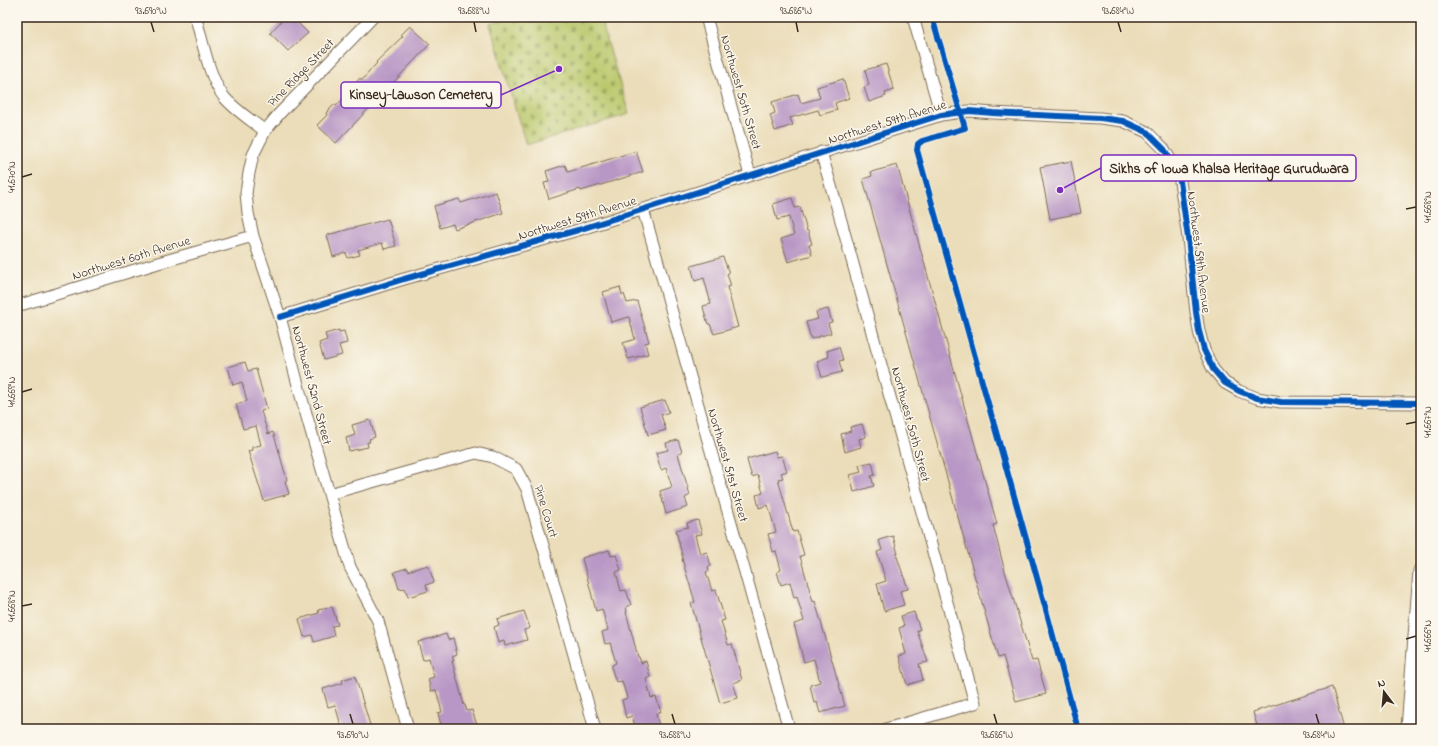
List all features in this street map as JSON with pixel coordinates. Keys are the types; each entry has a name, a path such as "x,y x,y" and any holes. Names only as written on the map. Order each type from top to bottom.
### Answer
{"main road":[{"path":"1409,729 1421,571"}],"street":[{"name":"Pine Ridge Street","path":"265,131 279,114 373,17"},
{"name":"Northwest 50th Street","path":"706,17 750,175"},
{"path":"913,17 941,116"},
{"path":"196,19 211,71 219,90 232,106 265,131"},
{"name":"Northwest 59th Avenue","path":"280,317 404,279 578,230 821,152 941,116 969,111 1100,118 1123,121 1147,132 1164,149 1179,174 1199,331 1204,350 1213,369 1225,383 1239,391 1257,398 1281,402 1421,404"},
{"name":"Northwest 52nd Street","path":"265,131 253,155 246,193 248,213 253,236 280,317 350,567 378,621 408,729"},
{"name":"Northwest 50th Street","path":"821,152 975,703 887,729"},
{"name":"Northwest 51st Street","path":"643,209 789,729"},
{"name":"Northwest 60th Avenue","path":"17,306 253,236"},
{"name":"Pine Court","path":"329,494 476,453 493,457 516,469 527,489 595,729"}],"green space":[{"path":"515,17 600,17 629,114 526,145 490,24"}],"building":[{"path":"285,17 292,17 308,33 288,51 270,33"},
{"path":"410,26 430,44 336,143 317,125 327,115 326,113 335,104 336,106 353,88 352,87 360,78 362,80 377,63 376,62 403,36 401,35"},
{"path":"886,64 894,90 885,93 886,96 869,102 864,87 869,85 865,70"},
{"path":"843,79 849,98 835,103 837,110 820,115 818,110 790,118 793,125 775,131 770,115 775,113 772,102 798,94 801,103 820,98 817,87"},
{"path":"636,151 643,172 549,199 544,183 549,182 546,171 565,165 568,172"},
{"path":"1071,161 1081,213 1050,219 1040,167"},
{"path":"897,165 997,524 993,525 1004,568 1032,661 1037,660 1046,694 1016,702 1003,656 998,658 986,617 863,179 872,176 871,172"},
{"path":"496,192 503,213 455,229 453,224 440,228 434,206 459,199 461,203"},
{"path":"792,198 795,208 800,207 812,244 809,245 812,255 788,262 781,239 794,235 789,217 777,220 773,204"},
{"path":"388,219 396,246 384,249 382,243 358,250 360,255 348,258 346,253 333,257 327,235"},
{"path":"723,257 729,273 727,274 731,286 727,287 738,327 714,334 710,324 708,324 703,306 711,304 704,278 695,281 691,266"},
{"path":"620,287 622,295 624,294 627,303 637,301 649,342 645,343 648,354 628,359 623,343 635,339 629,317 611,322 603,292"},
{"path":"828,309 832,322 828,323 831,333 811,339 806,322 818,319 816,312"},
{"path":"339,330 339,332 344,331 347,343 339,345 342,355 324,360 319,343 327,340 325,334"},
{"path":"839,347 843,360 839,361 842,372 822,377 817,361 829,357 827,351"},
{"path":"245,362 248,371 256,369 267,409 261,411 268,434 273,432 287,480 285,481 289,494 264,501 248,451 252,450 252,447 261,445 256,426 243,429 236,404 247,401 242,382 233,385 228,367"},
{"path":"665,400 669,412 661,415 666,430 648,435 640,407"},
{"path":"370,420 375,437 369,439 370,442 367,442 368,447 349,451 346,438 355,435 352,425"},
{"path":"862,424 866,437 859,439 861,447 845,452 841,434 851,431 850,427"},
{"path":"678,440 682,452 678,454 690,495 685,498 688,507 666,514 660,491 672,487 666,468 661,470 656,453 668,450 666,443"},
{"path":"775,451 777,457 782,456 787,471 781,473 783,478 778,479 793,532 797,531 804,555 800,556 813,602 815,601 845,706 820,713 817,702 814,703 810,685 820,682 814,659 804,662 794,624 804,621 797,597 794,598 790,582 781,585 777,572 781,570 776,551 773,552 768,534 776,532 768,505 759,508 756,495 763,493 758,475 752,477 747,459"},
{"path":"872,462 875,475 871,476 874,486 854,492 850,475 861,472 859,465"},
{"path":"698,520 702,534 695,535 700,554 707,552 711,566 708,567 709,571 706,572 712,591 716,590 725,620 721,621 728,645 732,644 742,680 733,683 738,698 720,703 691,603 695,602 682,559 676,530 688,527 687,523"},
{"path":"893,536 898,554 896,554 908,589 900,591 904,605 884,611 877,584 886,581 877,552 882,550 879,540"},
{"path":"609,550 611,556 616,555 621,570 616,572 621,591 626,590 631,605 626,607 626,612 638,657 641,663 646,661 650,677 646,679 651,698 656,697 661,712 656,714 660,729 636,729 632,716 626,718 622,700 627,698 622,681 616,682 612,670 612,665 616,663 610,643 605,644 602,632 608,630 602,609 596,611 582,558"},
{"path":"428,565 434,582 426,585 428,591 408,597 405,588 399,589 394,572 407,568 408,571"},
{"path":"332,607 338,625 332,626 334,636 314,642 312,635 304,637 299,619 319,613 318,610"},
{"path":"524,611 530,628 524,630 527,640 505,646 504,641 498,643 494,627 499,625 497,619"},
{"path":"914,612 920,630 917,631 928,662 919,664 923,680 907,685 899,656 906,654 899,628 904,626 901,616"},
{"path":"446,634 448,640 453,638 457,654 452,656 454,661 452,661 464,705 467,711 472,710 477,725 472,727 472,729 442,729 438,713 442,712 436,690 431,691 428,679 434,677 429,658 423,660 418,642"},
{"path":"355,676 370,725 365,726 366,729 342,729 335,705 328,707 323,689 343,683 342,680"},
{"path":"1332,687 1344,729 1258,729 1253,712"}],"cycle path":[{"path":"932,17 965,128 922,141 918,144 917,150 1078,729"},
{"path":"280,317 404,279 578,230 941,115 969,111 1100,118 1123,121 1147,132 1164,149 1179,174 1199,331 1204,350 1213,369 1225,383 1239,391 1257,398 1281,402 1421,403"}],"place":[{"name":"Kinsey-Lawson Cemetery","path":"559,69"},
{"name":"Sikhs of Iowa Khalsa Heritage Gurudwara","path":"1060,190"}]}
